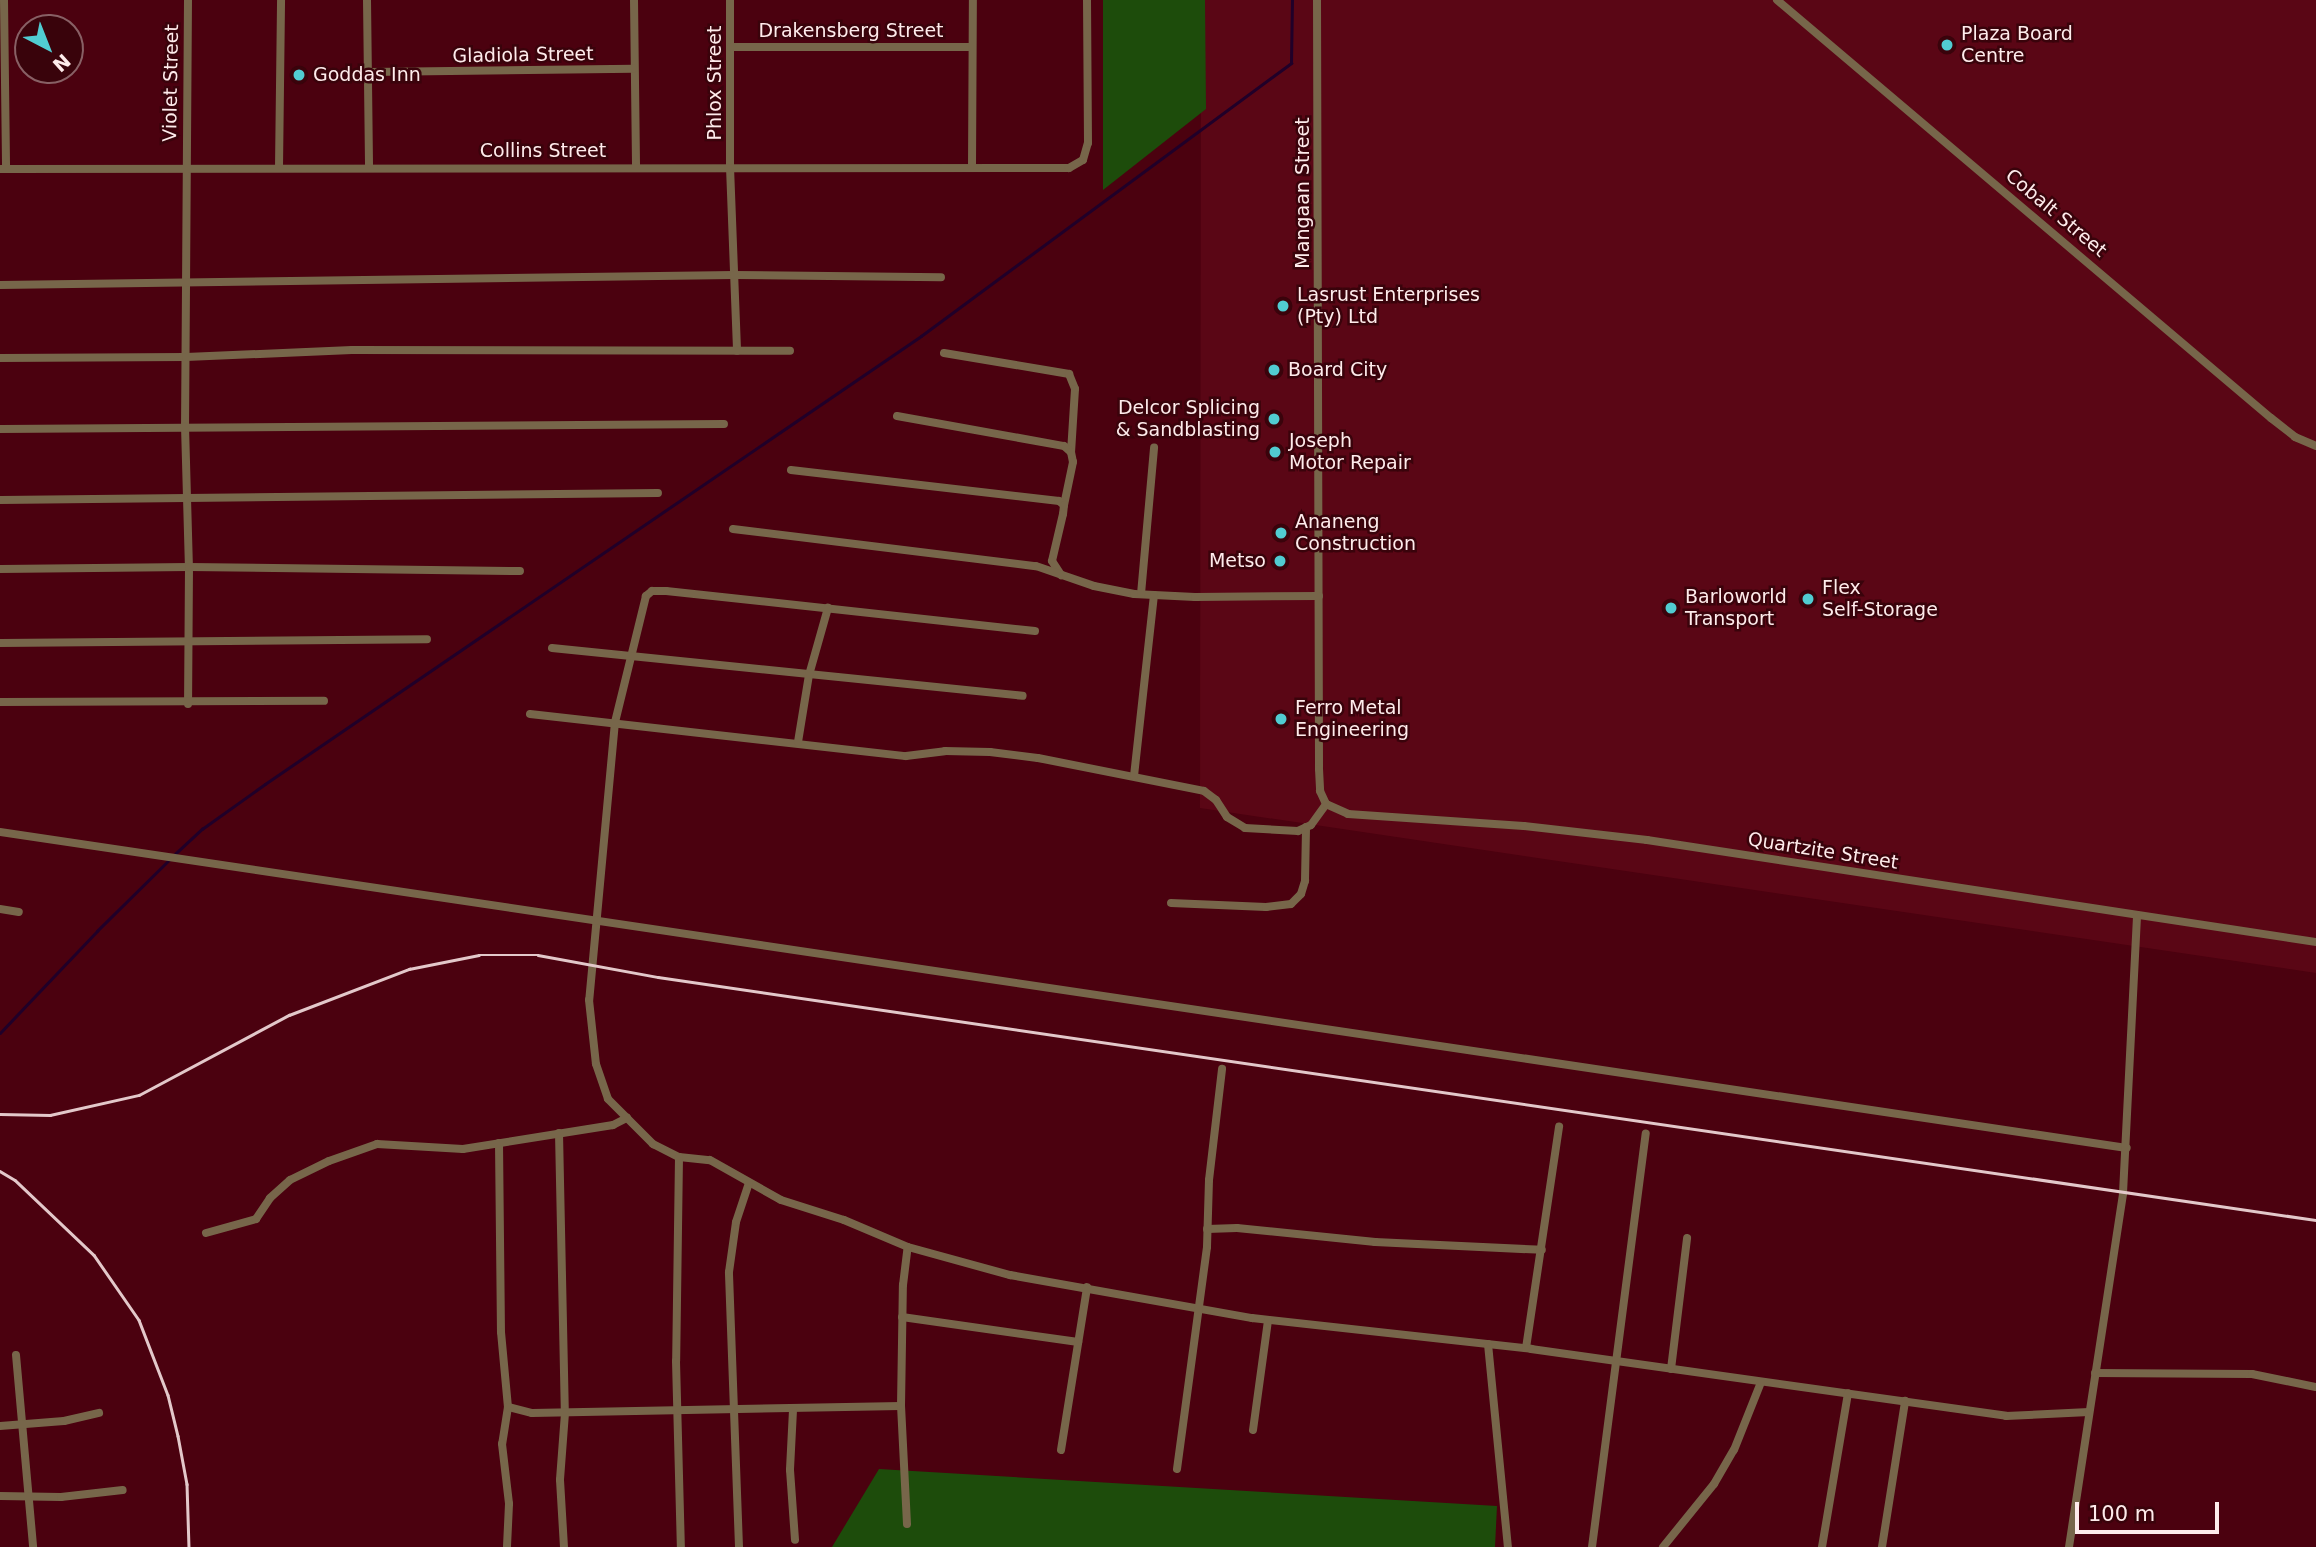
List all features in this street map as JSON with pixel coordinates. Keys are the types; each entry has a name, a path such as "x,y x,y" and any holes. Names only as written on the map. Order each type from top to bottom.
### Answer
{"street":[{"name":"Violet Street","path":"188,0 185,283 188,704"},
{"path":"279,168 281,0"},
{"path":"367,0 370,72 369,168"},
{"path":"634,0 636,167"},
{"name":"Phlox Street","path":"730,0 730,167 737,351"},
{"path":"972,168 973,0"},
{"name":"Collins Street","path":"3,169 1069,168 1083,160 1088,142 1087,0"},
{"name":"Mangaan Street","path":"1317,0 1319,769 1320,791 1326,804"},
{"name":"Cobalt Street","path":"1777,0 2272,418 2295,437 2316,446"},
{"path":"3,2 3,169"},
{"name":"Drakensberg Street","path":"731,47 972,47"},
{"name":"Gladiola Street","path":"370,72 633,69"},
{"path":"0,285 734,275 941,277"},
{"path":"0,358 186,357 352,350 790,351"},
{"path":"944,353 1069,374 1075,389 1071,452 1073,462 1052,561 1061,575"},
{"path":"897,416 1054,442 1071,452"},
{"path":"0,429 724,424"},
{"path":"1141,594 1154,448"},
{"path":"791,470 1036,497 1064,505"},
{"path":"0,500 658,493"},
{"path":"733,529 1036,566 1094,586 1141,594 1319,596"},
{"path":"0,569 189,567 520,571"},
{"path":"1035,631 652,591 643,605 615,722 589,1000 596,1064 608,1099 653,1144 679,1157 710,1160 781,1200 845,1220 908,1247 1010,1275 1268,1320 1526,1348 2006,1416 2089,1412"},
{"path":"1133,776 1154,595"},
{"path":"798,743 809,675 828,608"},
{"path":"0,643 427,639"},
{"path":"552,648 630,653 809,675 1023,696"},
{"path":"0,702 188,704 324,701"},
{"path":"530,714 905,756 945,751 990,752 1204,791 1216,800 1227,817 1245,828 1298,831 1311,825 1326,804"},
{"name":"Quartzite Street","path":"1326,804 1348,814 1524,826 1647,840 2316,942"},
{"path":"1171,903 1266,908 1291,904 1301,894 1305,881 1306,827"},
{"path":"0,832 2127,1148"},
{"path":"0,909 19,912"},
{"path":"2068,1547 2127,1148 2137,915"},
{"path":"1177,1469 1208,1229 1222,1069"},
{"path":"206,1233 257,1219 270,1198 290,1180 328,1161 377,1144 463,1149 613,1125 627,1118"},
{"path":"1526,1348 1559,1125"},
{"path":"559,1133 565,1413 560,1480 564,1547"},
{"path":"1592,1547 1646,1134"},
{"path":"499,1143 501,1332 508,1407 502,1444 509,1504 507,1547"},
{"path":"679,1157 675,1246 681,1547"},
{"path":"739,1547 729,1272 736,1222 749,1183"},
{"path":"1208,1229 1237,1228 1375,1242 1542,1250"},
{"path":"1671,1368 1687,1238"},
{"path":"907,1524 901,1406 902,1317 908,1247"},
{"path":"1061,1450 1087,1287"},
{"path":"902,1317 1078,1342"},
{"path":"1253,1430 1268,1320"},
{"path":"1488,1344 1508,1547"},
{"path":"16,1354 33,1547"},
{"path":"2095,1373 2252,1374 2316,1387"},
{"path":"1663,1547 1714,1484 1734,1450 1761,1382"},
{"path":"1822,1547 1848,1393"},
{"path":"1882,1547 1905,1401"},
{"path":"508,1407 532,1413 565,1413 901,1406"},
{"path":"793,1410 790,1470 795,1540"},
{"path":"0,1426 99,1413"},
{"path":"0,1496 61,1497 123,1490"}],"shaded area":[{"path":"1201,0 2316,0 2316,973 1200,808"}],"green space":[{"path":"1103,0 1205,0 1206,109 1103,190"},
{"path":"879,1469 1497,1506 1495,1547 832,1547"}],"waterway":[{"path":"175,854 202,829 265,784 921,336 1291,63 1292,0"},
{"path":"0,1033 170,859"}],"railway":[{"path":"0,1114 50,1115 139,1095 289,1015 409,969 479,955 538,955 658,977 2316,1220"},
{"path":"0,1171 15,1180 94,1255 139,1320 168,1395 178,1436 187,1484 189,1547"}],"place":[{"name":"Plaza Board Centre","path":"1947,45"},
{"name":"Goddas Inn","path":"299,75"},
{"name":"Lasrust Enterprises (Pty) Ltd","path":"1283,306"},
{"name":"Board City","path":"1274,370"},
{"name":"Delcor Splicing & Sandblasting","path":"1274,419"},
{"name":"Joseph Motor Repair","path":"1275,452"},
{"name":"Ananeng Construction","path":"1281,533"},
{"name":"Metso","path":"1280,561"},
{"name":"Flex Self-Storage","path":"1808,599"},
{"name":"Barloworld Transport","path":"1671,608"},
{"name":"Ferro Metal Engineering","path":"1281,719"}]}
